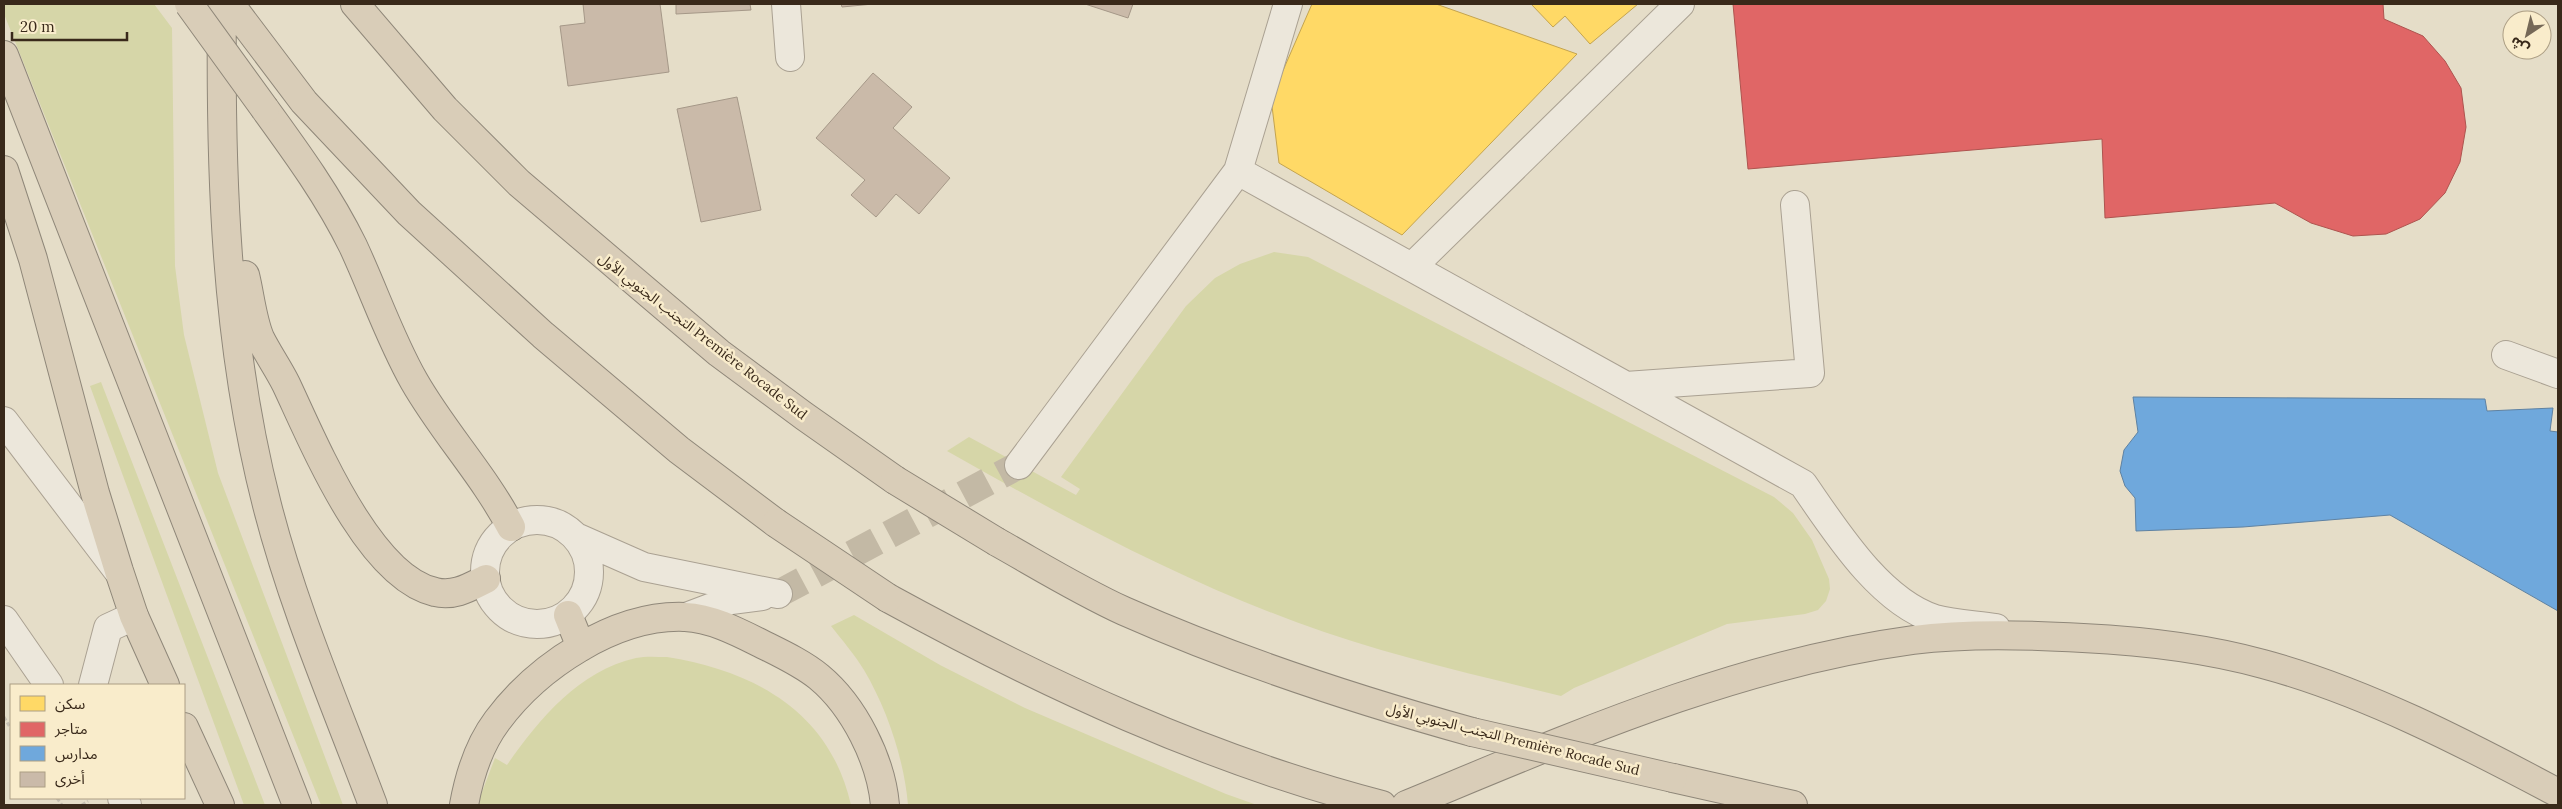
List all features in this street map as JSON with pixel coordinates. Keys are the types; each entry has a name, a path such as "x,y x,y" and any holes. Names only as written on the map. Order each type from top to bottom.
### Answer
{"highway":[{"path":"189,4 318,183 352,245 414,380 440,422 494,495 510,527"},
{"path":"222,4 220,126 223,182 238,356 252,442 268,507 304,621 373,805"},
{"path":"230,4 304,102 409,213 484,283 679,450 776,523 888,598 1045,680 1225,757 1324,790 1382,805"},
{"name":"التجنب الجنوبي الأول Première Rocade Sud","path":"355,4 445,109 519,184 719,353 895,480 997,542 1122,610 1283,675 1368,703 1472,732 1793,805"},
{"path":"4,55 296,805"},
{"path":"4,170 33,259 95,493 118,571 134,616 165,684"},
{"path":"223,182 259,336 285,382 334,483 358,523 396,569 418,585 436,593 456,593 486,579"},
{"path":"568,615 581,647"},
{"path":"464,805 478,756 495,723 527,688 581,647 624,626 649,620 686,617 720,625 746,636 818,676 838,694 873,756 884,790 884,805"},
{"path":"1406,805 1608,722 1758,672 1851,650 1916,640 2052,637 2176,646 2221,653 2266,665 2369,702 2513,769 2558,793"},
{"path":"185,729 220,805"}],"street":[{"path":"786,4 790,57"},
{"path":"1019,464 1238,171 1288,4"},
{"path":"1412,267 1680,4"},
{"path":"1238,171 1803,484 1840,538 1879,582 1906,604 1935,619 2052,637"},
{"path":"1626,386 1810,373 1795,205"},
{"path":"2506,355 2558,374"},
{"path":"4,421 118,571"},
{"path":"576,537 586,552 590,569 588,587 580,603 568,615 552,622 534,625 517,621 502,611 491,596 486,579 488,554 497,538 510,527 527,521 545,520 562,526 576,537 644,567 778,594 731,600 686,617"},
{"path":"93,684 108,628 134,616"},
{"path":"4,620 48,684"}],"green space":[{"path":"4,4 154,4 172,28 175,266 184,335 218,473 343,805 321,805 4,14"},
{"path":"1274,252 1308,257 1774,497 1793,513 1812,540 1829,579 1830,589 1826,601 1818,610 1805,614 1727,624 1574,688 1561,696 1427,663 1361,644 1296,622 1206,585 1118,544 947,451 969,437 1076,495 1080,489 1061,477 1186,306 1215,278 1240,264"},
{"path":"101,382 265,805 244,805 90,386"},
{"path":"854,615 940,665 1025,708 1226,794 1257,805 908,805 903,770 893,735 880,701 860,664 831,626"},
{"path":"640,657 667,657 730,673 758,685 784,701 807,721 826,745 841,773 851,805 477,805 495,758 507,765 547,714 579,685 615,664"}],"building: سكن":[{"path":"1312,4 1436,4 1577,54 1402,235 1279,163 1271,98"},
{"path":"1531,4 1638,4 1590,44 1565,16 1553,27"}],"building: متاجر":[{"path":"1733,4 2383,4 2384,19 2423,36 2445,61 2461,88 2466,127 2460,162 2445,193 2420,219 2386,234 2353,236 2311,223 2275,203 2105,218 2102,139 1748,169"}],"building: مدارس":[{"path":"2133,397 2485,399 2487,411 2553,408 2550,431 2558,432 2558,611 2390,515 2243,527 2136,531 2135,498 2125,486 2120,471 2124,450 2138,432"}],"building: أخرى":[{"path":"583,4 660,4 669,72 568,86 560,26 585,23"},
{"path":"676,4 750,4 751,10 676,14"},
{"path":"841,4 873,4 842,7"},
{"path":"1085,4 1133,4 1128,18"},
{"path":"873,73 912,107 893,128 950,178 919,214 896,194 876,217 851,195 865,180 816,138"},
{"path":"737,97 761,210 701,222 677,109"}],"tunnel":[{"path":"778,594 1019,465"}]}
